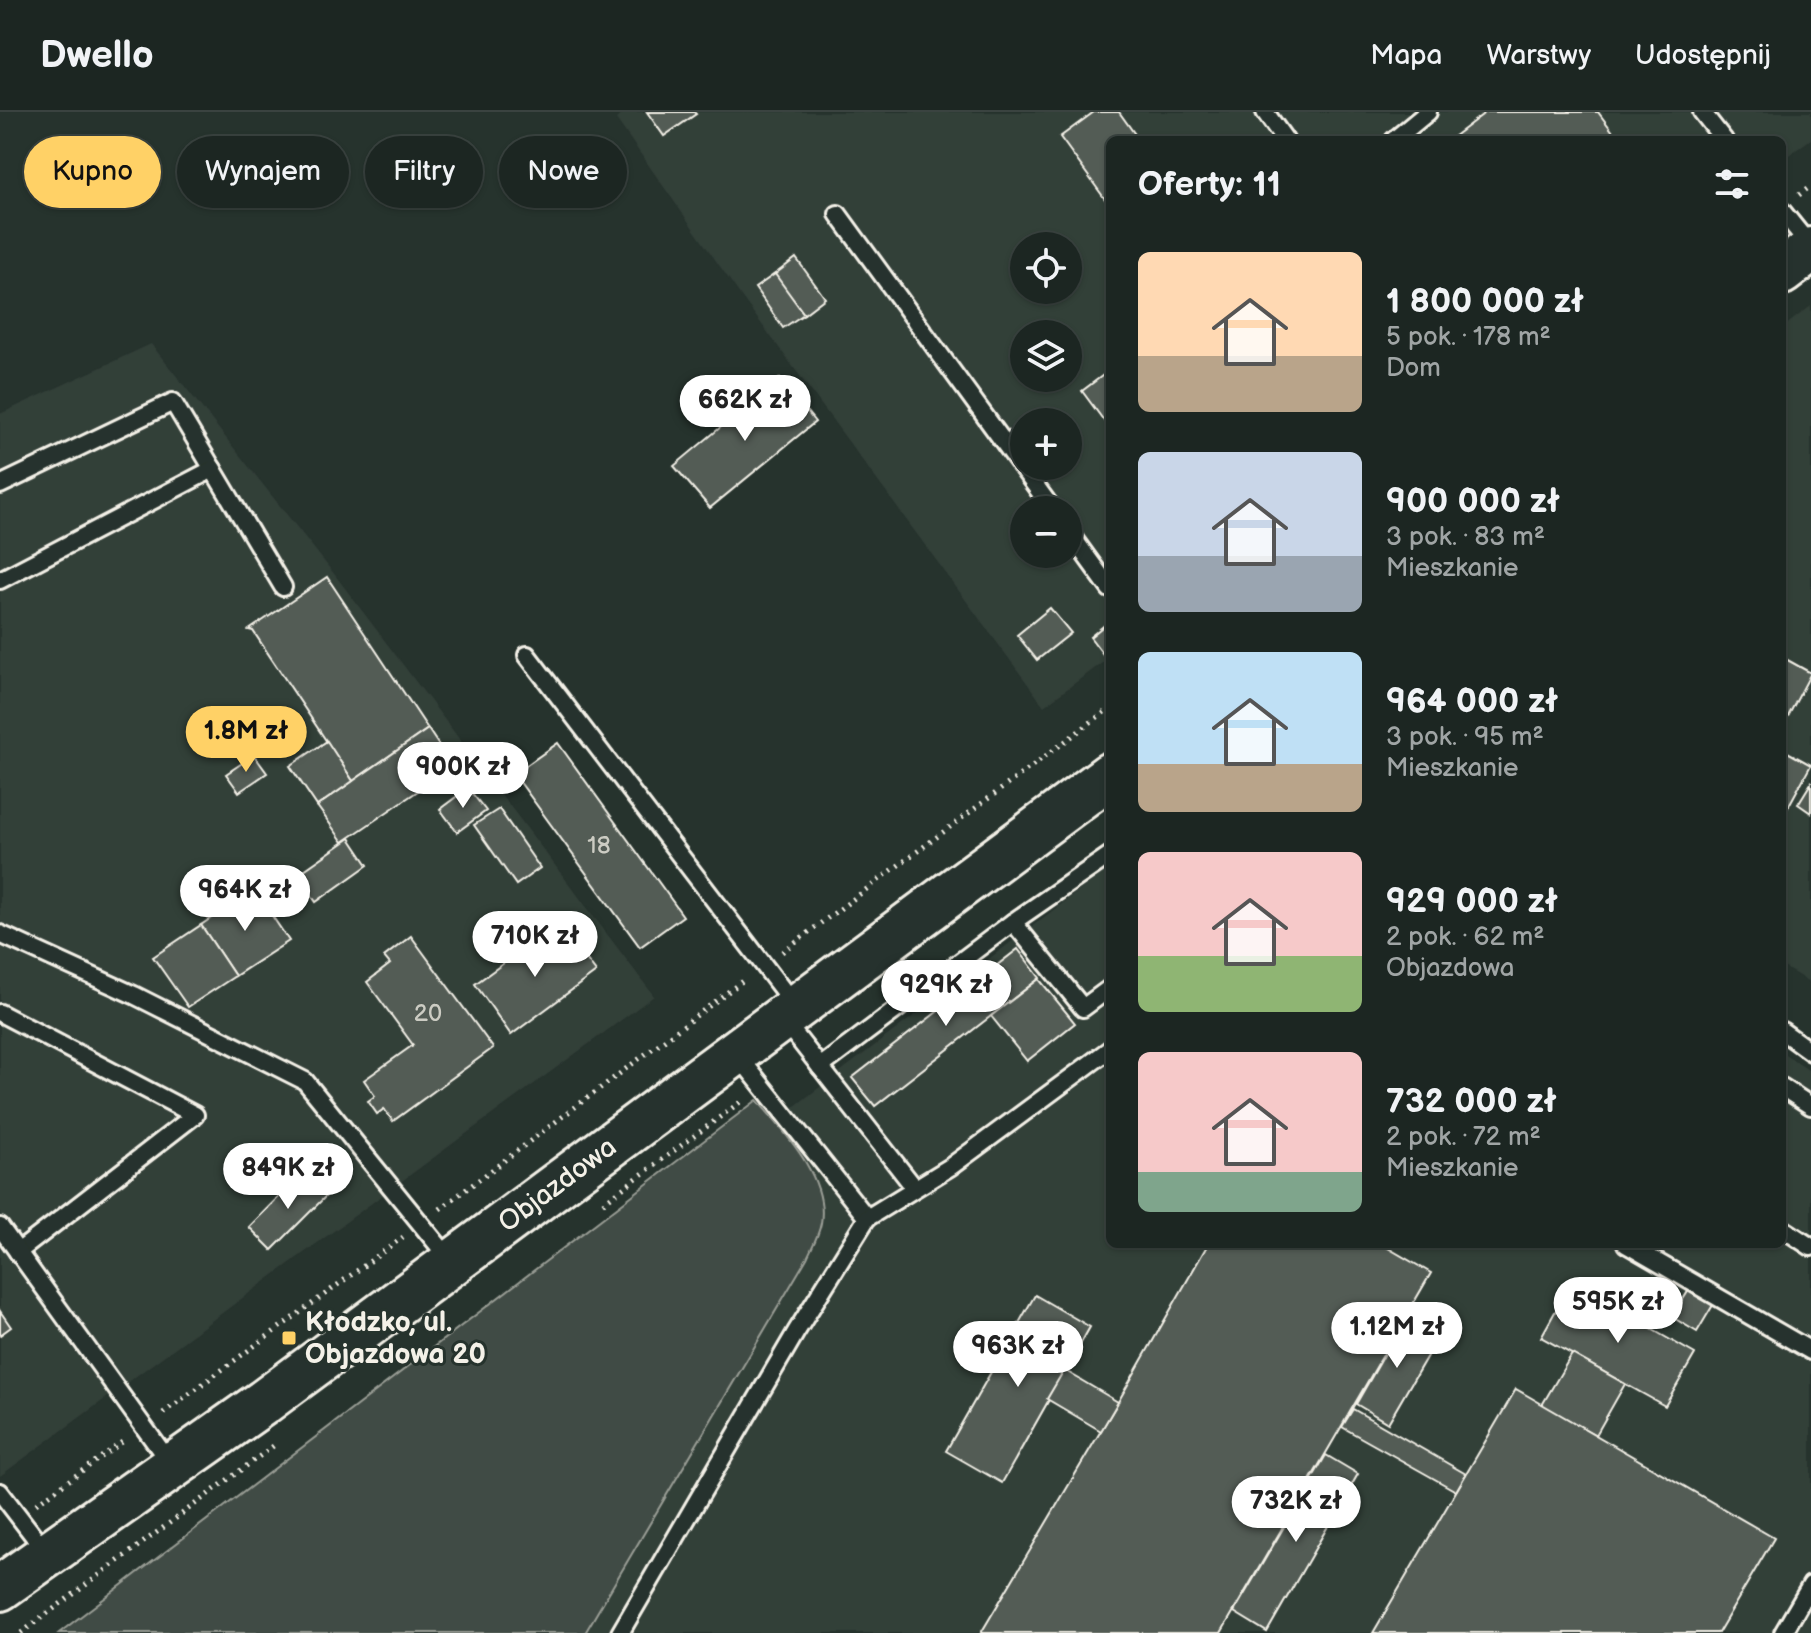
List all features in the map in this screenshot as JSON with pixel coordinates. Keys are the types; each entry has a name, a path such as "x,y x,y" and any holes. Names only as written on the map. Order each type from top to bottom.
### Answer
{"street":[{"path":"1786,269 1811,248"},
{"name":"Objazdowa","path":"0,1588 264,1402 789,1013 1106,787"}],"lane":[{"path":"1265,112 1282,136"},
{"path":"1399,136 1428,112"},
{"path":"1702,112 1721,136"},
{"path":"838,214 1043,496"},
{"path":"1786,216 1811,248"},
{"path":"0,485 173,402 283,587"},
{"path":"0,580 213,469"},
{"path":"1082,550 1106,583"},
{"path":"527,655 764,965 820,1067 914,1187"},
{"path":"820,1067 1013,922 1106,858"},
{"path":"1013,922 1083,1008 1106,991"},
{"path":"0,934 134,995 305,1081 452,1262"},
{"path":"0,1013 195,1115 18,1252"},
{"path":"1786,1034 1811,1052"},
{"path":"736,1052 867,1218"},
{"path":"620,1633 796,1332 867,1218 950,1167 1106,1052"},
{"path":"1786,1090 1811,1106"},
{"path":"0,1227 172,1466"},
{"path":"1786,1231 1811,1247"},
{"path":"1633,1248 1811,1351"},
{"path":"0,1492 47,1553"},
{"path":"1783,1633 1811,1585"}],"path":[{"path":"19,1517 421,1224 1106,711"}],"shaded area":[{"path":"624,112 1811,112 1811,139 1786,157 1786,136 1106,136 1106,660 1044,706 743,299 616,119"},
{"path":"1811,306 1811,983 1786,968 1786,325"},
{"path":"151,344 335,575 654,996 0,1476 0,414"},
{"path":"1106,870 1106,1248 1786,1248 1786,1055 1811,1072 1811,1633 162,1633 766,1128"},
{"path":"757,1100 791,1141 811,1172 822,1206 819,1232 807,1258 585,1633 59,1633"}],"building":[{"path":"647,112 694,112 696,114 664,136"},
{"path":"1094,112 1119,112 1136,136 1106,136 1106,200 1060,137"},
{"path":"1486,112 1598,112 1613,132 1608,136 1454,136"},
{"path":"796,258 825,298 804,314 774,275"},
{"path":"775,274 804,314 783,328 755,288"},
{"path":"1106,373 1106,424 1082,391"},
{"path":"780,378 815,422 710,508 674,466"},
{"path":"327,577 428,729 353,781 253,631 249,630"},
{"path":"1050,608 1071,633 1037,660 1017,635"},
{"path":"1106,624 1106,651 1103,654 1090,637"},
{"path":"1786,659 1811,673 1786,720"},
{"path":"428,729 453,767 343,842 317,806"},
{"path":"327,741 353,781 317,806 290,766"},
{"path":"558,743 683,916 640,947 514,774"},
{"path":"1786,751 1811,765 1786,811"},
{"path":"254,755 267,773 239,792 226,774"},
{"path":"1811,783 1811,813 1798,804"},
{"path":"468,788 486,811 457,832 440,809"},
{"path":"499,809 540,868 516,885 474,825"},
{"path":"350,838 368,865 316,902 297,875"},
{"path":"254,889 289,941 235,976 201,925"},
{"path":"559,923 596,972 511,1035 475,984"},
{"path":"201,925 235,976 188,1007 153,957"},
{"path":"411,936 493,1048 393,1121 384,1109 377,1114 368,1101 375,1096 364,1080 413,1045 367,982 390,964 384,957"},
{"path":"1018,949 1040,978 875,1106 852,1078"},
{"path":"1039,979 1075,1023 1027,1061 991,1016"},
{"path":"303,1172 326,1196 272,1250 249,1227"},
{"path":"1206,1248 1388,1248 1431,1273 1221,1633 981,1633"},
{"path":"1571,1283 1695,1354 1665,1406 1541,1337"},
{"path":"1689,1290 1713,1305 1697,1332 1672,1317"},
{"path":"1035,1295 1090,1327 1002,1483 946,1451"},
{"path":"0,1311 11,1327 0,1335"},
{"path":"1406,1317 1438,1337 1388,1423 1356,1404"},
{"path":"1572,1354 1625,1384 1596,1435 1542,1405"},
{"path":"1064,1370 1118,1402 1101,1431 1047,1399"},
{"path":"1516,1389 1774,1538 1718,1633 1373,1633"},
{"path":"1353,1409 1466,1474 1456,1491 1342,1427"},
{"path":"1326,1455 1358,1474 1267,1632 1234,1612"}],"place":[{"name":"Kłodzko, ul. Objazdowa 20","path":"289,1338"}]}
